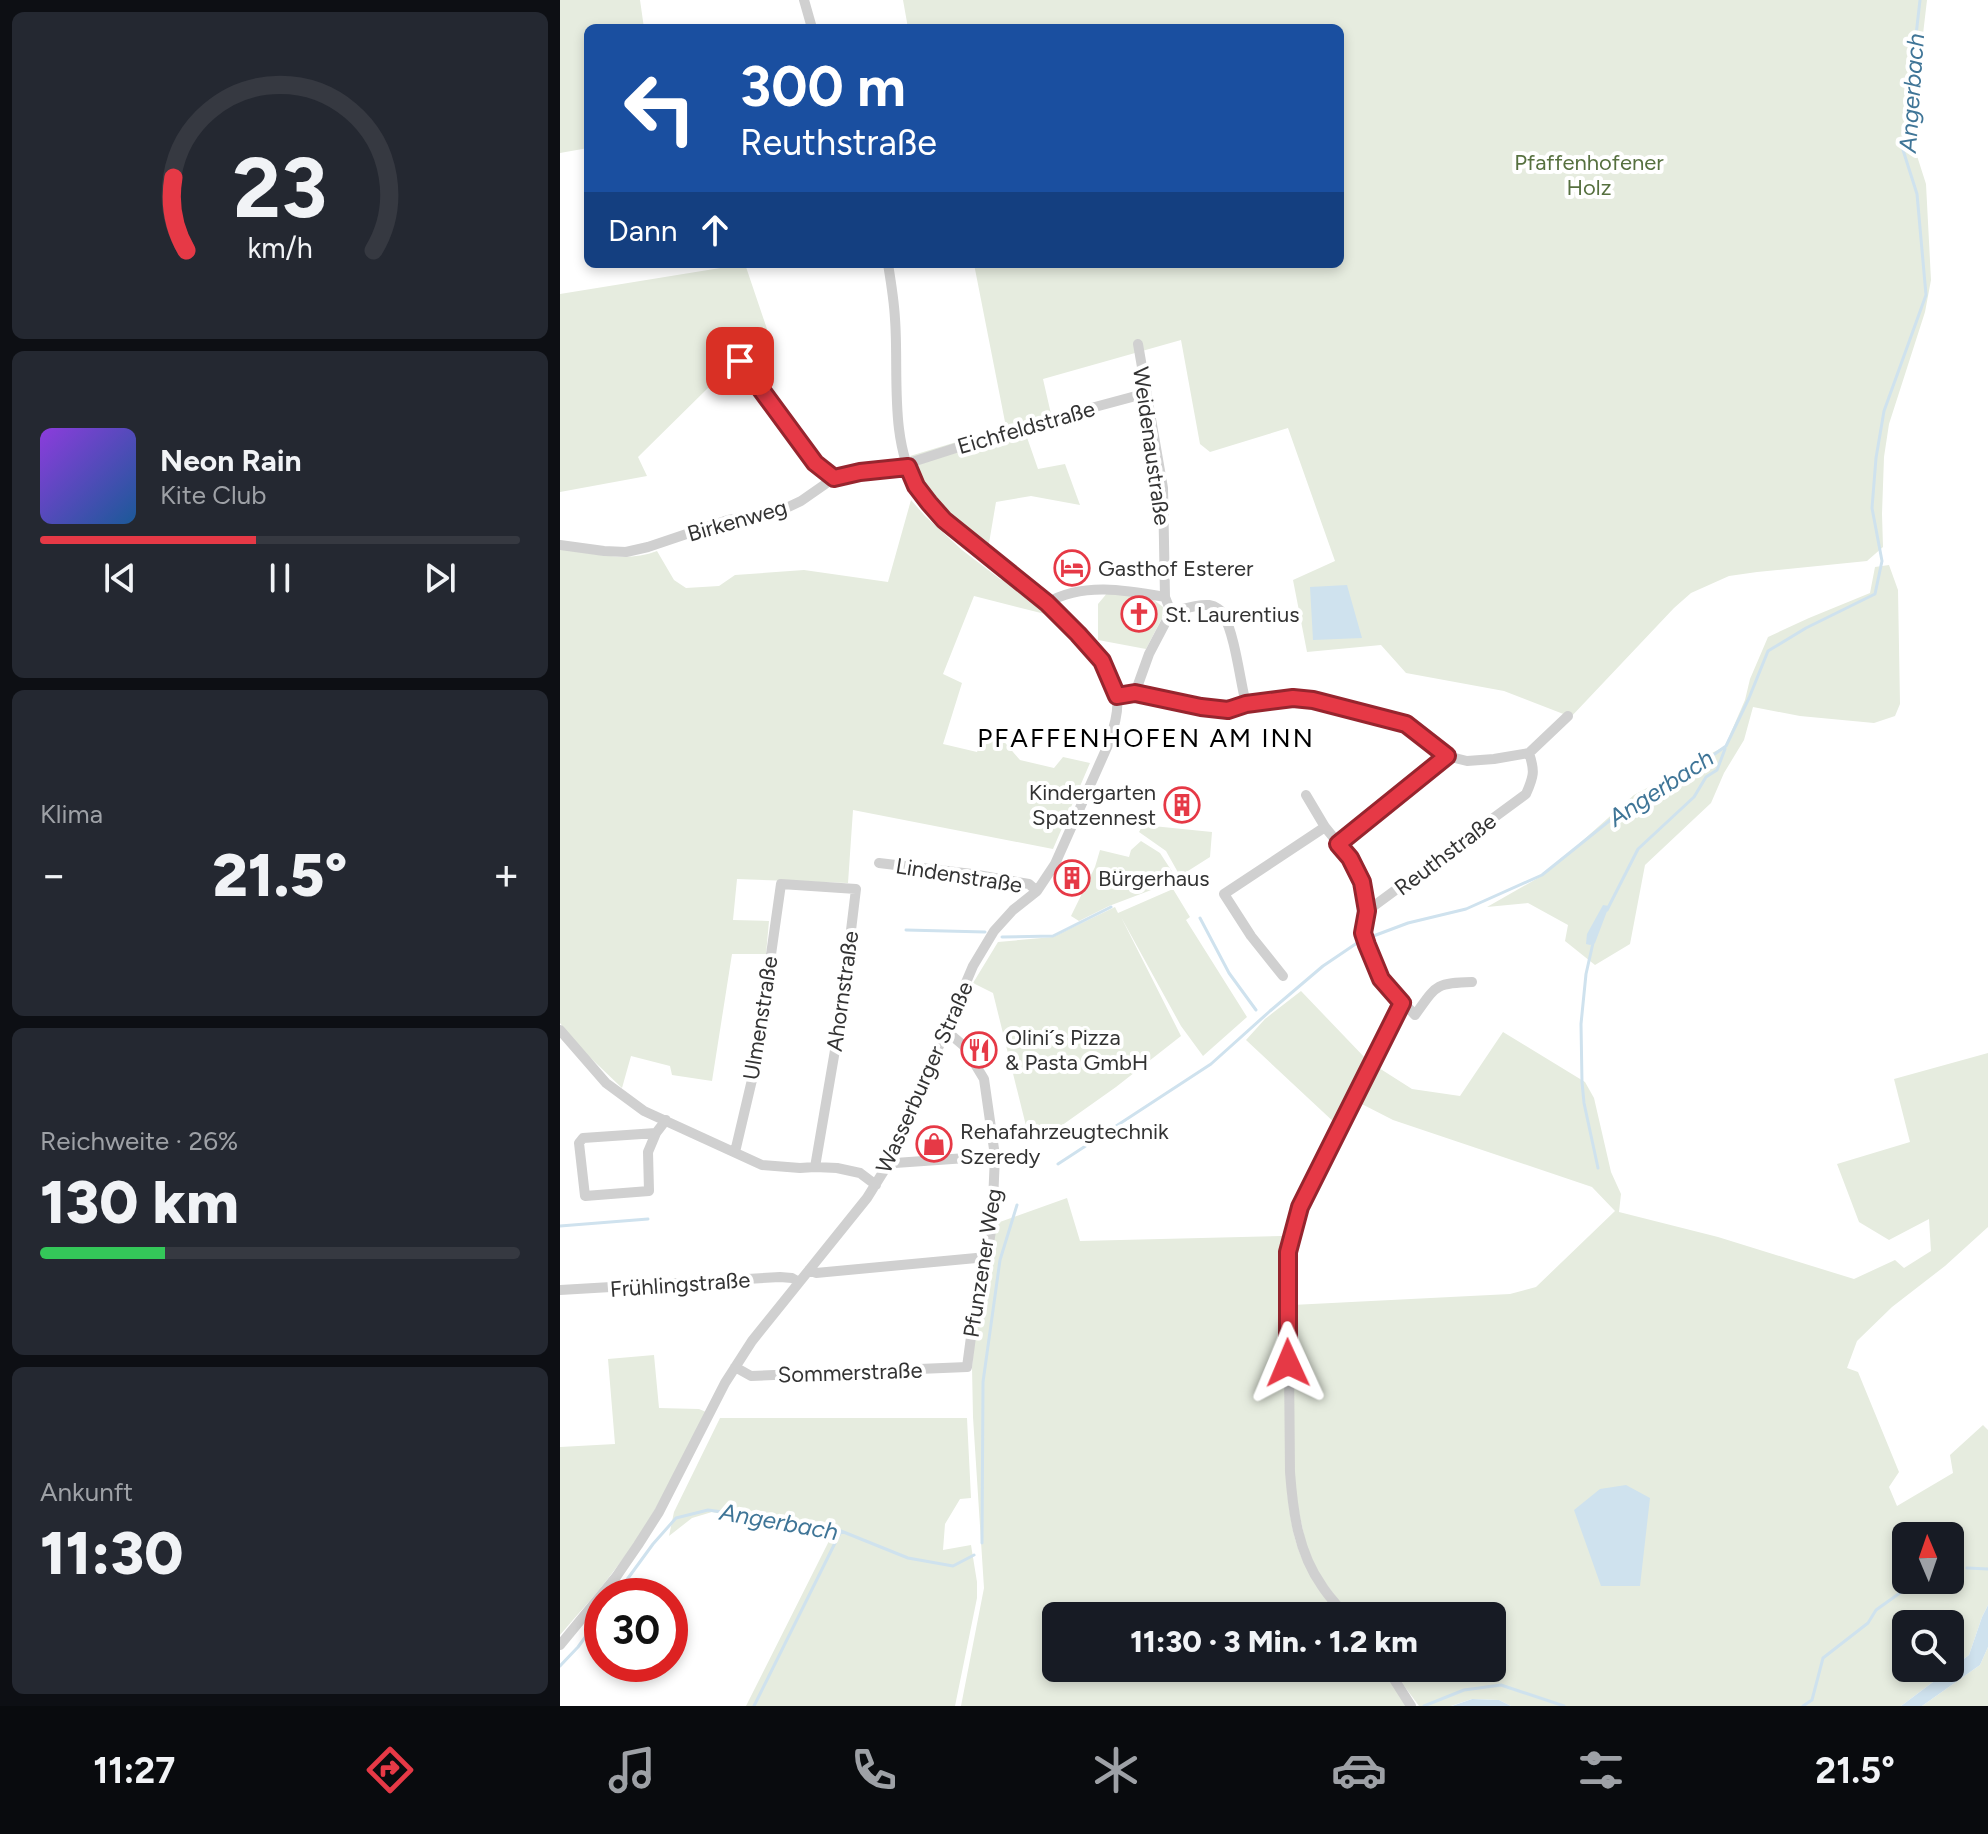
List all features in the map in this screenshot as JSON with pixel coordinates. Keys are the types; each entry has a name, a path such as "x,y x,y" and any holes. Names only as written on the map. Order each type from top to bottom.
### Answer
{"street":[{"path":"804,0 811,24"},
{"path":"889,268 895,317 899,430 907,465 916,486 944,520 1047,603 1078,634 1102,661 1117,696 1135,693 1228,710 1246,704 1293,698 1313,700 1406,724 1447,756 1467,761 1529,753 1568,716"},
{"name":"Weidenaustraße","path":"1138,344 1163,488 1165,597"},
{"path":"740,361 815,463 834,478"},
{"name":"Eichfeldstraße","path":"907,465 1024,426 1147,393"},
{"name":"Birkenweg","path":"560,545 626,552 648,547 728,520 782,510 834,478 907,465"},
{"path":"1047,603 1068,593 1129,590 1165,597 1171,612"},
{"path":"1135,693 1149,654 1171,612 1211,605 1224,614 1246,704"},
{"name":"Wasserburger Straße","path":"560,1645 616,1577 659,1512 735,1367 752,1341 876,1185 890,1161 973,966 994,931 1013,910 1037,891 1055,864 1108,745 1115,725 1117,696"},
{"name":"Reuthstraße","path":"1367,911 1526,794 1534,776 1529,753"},
{"path":"1338,844 1447,756"},
{"path":"1306,795 1325,827 1350,858 1362,882 1367,911 1363,933 1381,979 1402,1003 1415,1015 1435,987 1472,982"},
{"path":"1283,976 1251,936 1224,894 1325,827"},
{"name":"Lindenstraße","path":"879,863 1015,881 1029,884 1037,891"},
{"name":"Ulmenstraße","path":"735,1152 755,1067 781,884"},
{"name":"Ahornstraße","path":"781,884 856,889 840,1021 815,1167"},
{"path":"1335,1602 1307,1559 1298,1536 1293,1507 1288,1252 1300,1207 1402,1003"},
{"name":"Pfunzener Weg","path":"944,1029 964,1046 984,1079 995,1156 992,1224 967,1367"},
{"path":"560,1030 614,1090 644,1111 762,1165 837,1168 860,1173 876,1185"},
{"path":"656,1133 583,1138 579,1143 585,1196 649,1191 648,1152 666,1120"},
{"path":"890,1161 995,1156"},
{"path":"809,1270 816,1273 987,1257"},
{"name":"Frühlingstraße","path":"560,1290 780,1277 799,1282"},
{"name":"Sommerstraße","path":"735,1367 751,1376 967,1367"},
{"path":"1396,1682 1411,1706"}],"green space":[{"path":"560,0 640,0 643,24 584,24 584,149 560,153"},
{"name":"Pfaffenhofener Holz","path":"903,0 1927,0 1911,137 1926,184 1931,280 1925,312 1889,424 1884,457 1883,547 1867,561 1729,576 1691,593 1569,719 1566,715 1504,691 1406,673 1381,645 1307,652 1293,580 1335,561 1288,428 1210,452 1200,444 1181,340 1043,379 1051,414 1022,423 1038,469 1065,464 1080,505 1031,496 996,502 988,549 950,517 932,497 910,456 1006,427 975,268 1344,268 1344,24 907,24"},
{"path":"720,268 746,268 767,329 732,359 710,386 638,457 647,476 560,492 560,294"},
{"path":"911,500 962,550 1000,579 1010,582 1049,615 974,596 943,674 962,683 943,744 977,752 985,734 1000,737 1020,760 1054,768 1063,757 1090,763 1053,849 853,810 848,883 737,879 733,920 769,921 766,954 732,954 712,1081 672,1075 670,1066 631,1056 622,1088 575,1043 560,1023 560,549 621,557 657,551 674,580 686,588 719,586 735,575 804,570 888,582"},
{"path":"1889,565 1898,590 1900,704 1895,716 1874,723 1800,716 1753,707 1744,740 1724,773 1711,803 1645,865 1630,944 1595,965 1565,941 1568,925 1528,903 1487,907 1545,874 1634,795 1725,746 1768,637 1870,593 1875,567"},
{"path":"1108,592 1150,597 1163,607 1162,618 1146,649 1098,640 1098,604"},
{"path":"1143,825 1212,832 1210,857 1180,876 1166,851 1139,832"},
{"path":"1141,841 1160,853 1175,876 1167,884 1079,921 1071,916 1100,850 1129,857 1131,850"},
{"path":"1173,889 1190,917 1186,920 1247,1017 1203,1056 1181,1026 1121,917 1181,1036 1044,1138 1030,1142 993,993 973,983 998,942 1053,937 1115,907 1118,913"},
{"path":"1301,991 1368,1061 1412,1089 1460,1096 1503,1032 1585,1082 1594,1098 1611,1172 1621,1194 1619,1212 1718,1237 1854,1279 1895,1260 1904,1268 1931,1251 1929,1219 1889,1240 1859,1222 1837,1164 1910,1142 1894,1079 1988,1053 1988,1227 1945,1266 1892,1307 1857,1341 1847,1368 1858,1372 1899,1472 1889,1487 1897,1506 1953,1473 1950,1455 1983,1425 1988,1430 1988,1605 1969,1655 1964,1659 1964,1610 1892,1610 1892,1682 1933,1682 1901,1706 1511,1706 1499,1700 1472,1699 1451,1706 1419,1706 1401,1682 1506,1682 1506,1602 1340,1602 1321,1577 1308,1553 1296,1499 1292,1305 1510,1294 1536,1287 1615,1211 1592,1187 1393,1120 1352,1099 1337,1125 1246,1040 1265,1019"},
{"path":"1067,1198 1080,1241 1282,1236 1290,1517 1305,1564 1331,1602 1042,1602 1042,1682 1393,1682 1408,1706 961,1706 984,1588 972,1367 976,1327 997,1223"},
{"path":"654,1355 659,1408 706,1412 634,1543 609,1578 584,1578 584,1607 560,1635 560,1447 615,1444 608,1359"},
{"path":"720,1418 967,1418 971,1498 960,1499 945,1524 943,1550 971,1545 977,1582 977,1598 955,1706 746,1706 832,1535 712,1512 692,1518 669,1536 674,1512"},
{"path":"1988,1647 1988,1706 1922,1706 1956,1682 1964,1682 1964,1676 1980,1665"}],"water":[{"path":"1347,585 1362,638 1313,640 1310,587"},
{"path":"1603,905 1609,906 1595,943 1586,944 1587,934"},
{"path":"1626,1485 1650,1498 1640,1586 1601,1586 1574,1510 1600,1489"},
{"path":"1988,1605 1988,1647 1980,1665 1964,1676 1964,1659 1969,1655"},
{"path":"1933,1682 1956,1682 1922,1706 1901,1706"},
{"path":"1472,1699 1499,1700 1511,1706 1452,1706"}],"waterway":[{"name":"Angerbach","path":"1058,1164 1211,1064 1323,966 1360,941 1408,923 1466,909 1542,875 1644,793 1695,768 1726,746 1768,651 1806,628 1875,594 1882,561 1872,508 1884,411 1926,295 1917,194 1903,150 1920,0"},
{"path":"1607,910 1638,849 1694,797 1706,777 1717,770 1725,749"},
{"path":"1002,937 1053,936 1111,907"},
{"path":"1200,918 1229,973 1256,1010"},
{"path":"906,930 985,932"},
{"path":"1593,943 1581,1024 1582,1082 1598,1168"},
{"name":"Angerbach","path":"982,1543 983,1382 1000,1260 1017,1205"},
{"path":"560,1226 648,1219"},
{"name":"Angerbach","path":"628,1578 676,1518 708,1510 841,1531 908,1558 953,1566 974,1555"},
{"path":"754,1706 841,1531"},
{"path":"1967,1568 1988,1569"},
{"path":"1803,1706 1812,1700 1823,1658 1868,1623 1876,1610 1898,1594"},
{"name":"Angerbach","path":"560,1666 584,1639"},
{"path":"1424,1706 1464,1690 1501,1685 1564,1706"}],"place":[{"name":"Gasthof Esterer","path":"1072,568"},
{"name":"St. Laurentius","path":"1139,614"},
{"name":"Kindergarten Spatzennest","path":"1182,805"},
{"name":"Bürgerhaus","path":"1072,878"},
{"name":"Olini´s Pizza & Pasta GmbH","path":"979,1050"},
{"name":"Rehafahrzeugtechnik Szeredy","path":"934,1144"}],"district":[{"name":"PFAFFENHOFEN AM INN","path":"1146,738"}],"route":[{"path":"740,361 815,463 834,478 908,467 916,486 944,520 1047,603 1078,634 1102,661 1117,696 1135,693 1228,710 1246,704 1293,698 1313,700 1406,724 1447,756 1338,844 1350,858 1362,882 1367,911 1363,933 1367,945 1381,979 1402,1003 1300,1207 1292,1231 1287,1266 1288,1363"}]}
